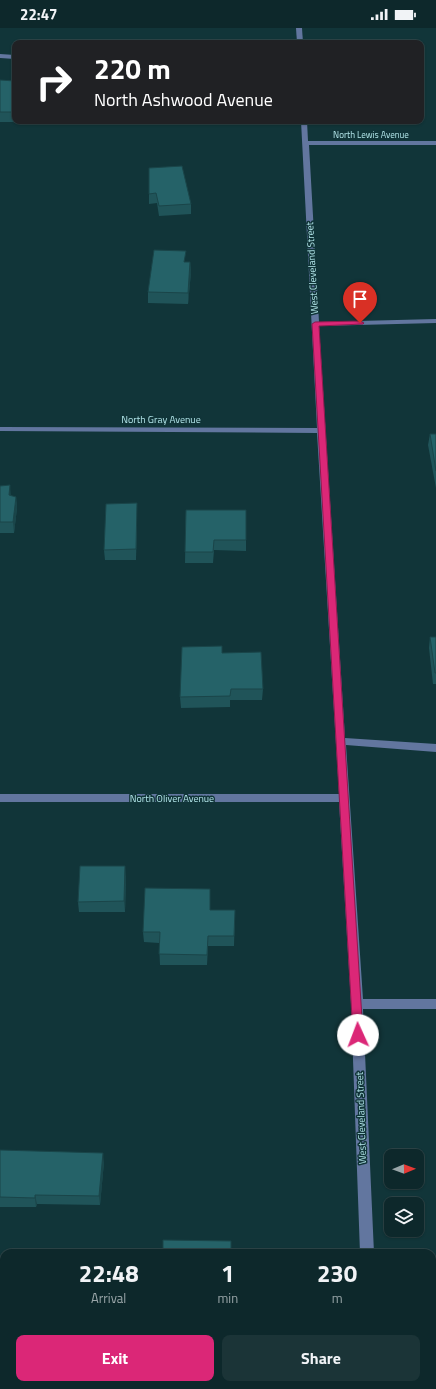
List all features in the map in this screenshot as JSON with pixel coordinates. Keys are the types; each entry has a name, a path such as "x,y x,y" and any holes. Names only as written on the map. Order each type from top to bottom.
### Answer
{"street":[{"path":"299,28 300,40"},
{"path":"0,56 12,57"},
{"name":"West Cleveland Street","path":"304,124 321,431 357,1004 367,1249"},
{"name":"North Lewis Avenue","path":"305,143 436,143"},
{"path":"315,324 436,320"},
{"name":"North Gray Avenue","path":"0,429 321,431"},
{"path":"340,741 436,748"},
{"name":"North Oliver Avenue","path":"0,798 344,798"},
{"path":"357,1004 436,1004"}],"building":[{"path":"0,80 12,81 12,112 0,112"},
{"path":"182,166 191,204 159,206 156,193 149,194 149,168"},
{"path":"154,250 186,251 184,262 190,262 188,293 148,292"},
{"path":"430,434 436,434 436,471"},
{"path":"10,485 9,495 16,497 13,522 0,522 0,486"},
{"path":"137,503 136,549 104,550 106,504"},
{"path":"186,510 246,510 246,540 214,540 213,552 185,552"},
{"path":"430,637 436,637 436,673 435,673"},
{"path":"222,646 222,653 261,652 263,689 231,689 230,696 180,697 182,647"},
{"path":"80,866 125,866 124,901 78,902"},
{"path":"145,888 210,889 210,910 235,910 234,936 208,936 207,955 159,954 160,932 143,932"},
{"path":"0,1150 103,1153 99,1196 35,1195 35,1198 0,1197"},
{"path":"163,1240 231,1241 231,1249 163,1249"}],"route":[{"path":"358,1035 315,324 360,323"}]}
